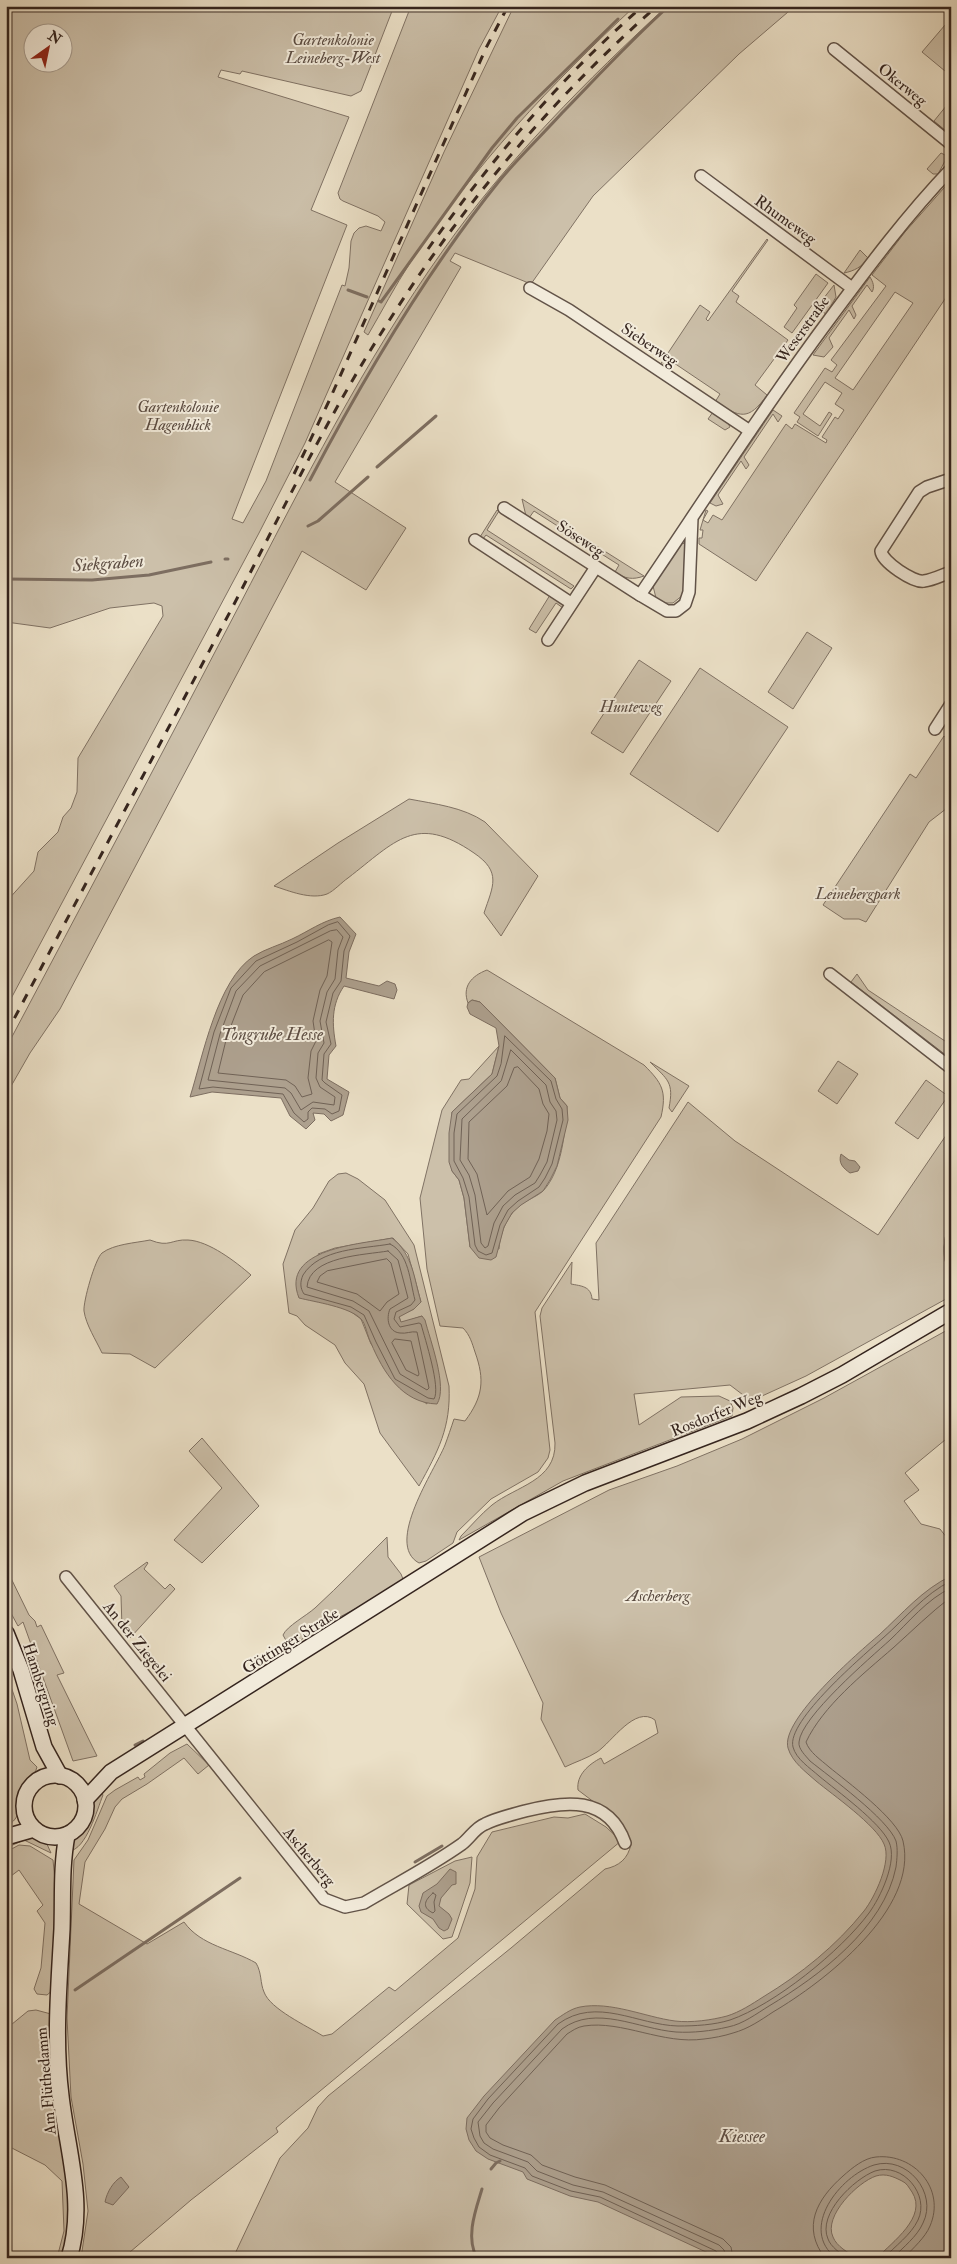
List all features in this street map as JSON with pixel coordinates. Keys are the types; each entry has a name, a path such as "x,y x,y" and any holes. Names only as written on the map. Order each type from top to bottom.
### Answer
{"main road":[{"name":"Rosdorfer Weg","path":"487,1535 523,1513 585,1483 747,1422 802,1396 951,1311"},
{"name":"Göttinger Straße","path":"76,1784 111,1772 322,1641 487,1535"},
{"name":"Hambergring","path":"6,1633 24,1679 44,1747 60,1776"},
{"name":"Hambergring","path":"42,1779 44,1747"},
{"name":"Göttinger Straße","path":"85,1800 111,1772"},
{"path":"60,1776 76,1784 85,1800 85,1812 81,1823 67,1835 50,1837 34,1829 25,1814 25,1802 28,1791 42,1779 60,1776"},
{"path":"7,1836 25,1814"},
{"path":"7,1836 34,1829"},
{"name":"Am Flüthedamm","path":"67,1835 62,1870 62,1927 56,2045 61,2096 76,2193 77,2221 69,2258"},
{"name":"Am Flüthedamm","path":"50,1837 62,1870"}],"street":[{"name":"Okerweg","path":"834,49 951,144"},
{"name":"Weserstraße","path":"640,595 750,431 852,288 901,226 951,169"},
{"name":"Rhumeweg","path":"701,176 852,288"},
{"name":"Sieberweg","path":"530,288 569,310 750,431"},
{"path":"951,480 927,487 920,492 881,551 883,559 914,580 925,581 951,572"},
{"name":"Söseweg","path":"504,508 640,595"},
{"path":"640,595 667,611 676,611 685,604 689,592 692,518"},
{"path":"475,540 571,603"},
{"path":"548,640 596,567"},
{"path":"935,729 951,704"},
{"path":"830,974 951,1068"},
{"path":"951,1240 951,1258"},
{"name":"An der Ziegelei","path":"66,1577 184,1726"},
{"name":"Ascherberg","path":"184,1726 316,1892 324,1899 336,1905 354,1906 364,1903 463,1843 484,1824 561,1803 577,1803 591,1807 604,1815 614,1824 625,1843"}],"green space":[{"path":"6,6 394,6 361,91 351,96 242,71 240,74 221,70 218,77 349,117 311,210 347,225 232,519 243,523 266,481 342,285 345,286 349,268 351,241 354,233 359,228 366,226 381,231 385,222 378,216 343,201 338,193 411,6 502,6 479,49 305,443 6,1008 6,902 34,871 38,852 58,832 63,817 71,808 77,792 78,758 163,616 162,606 154,603 110,608 50,628 6,622"},
{"path":"514,6 635,6 544,96 515,127 460,193 410,263 368,335 364,332 444,152"},
{"path":"667,6 795,6 739,54 593,196 531,284 455,253 450,261 461,267 335,482 406,528 366,590 302,551 60,1009 30,1053 6,1095 6,1048 310,469 387,335 444,249 494,184 578,92"},
{"path":"951,18 951,76 922,52"},
{"path":"951,100 951,135 934,121"},
{"path":"941,153 945,155 945,161 938,174 933,174 927,169"},
{"path":"951,180 951,290 756,581 699,544 699,538 702,538 703,530 700,530 703,520 708,523 713,515 722,520 786,424 792,429 795,424 826,443 827,440 822,437 835,417 838,419 844,410 835,404 842,393 825,382 803,414 820,426 829,412 832,414 818,436 797,422 800,417 794,413 825,368 832,372 837,365 831,360 886,286 872,275 905,232","holes":["895,292 913,303 853,390 835,378"]},
{"path":"767,239 732,291 739,296 736,302 788,340 755,385 767,395 754,410 743,414 731,411 715,402 720,394 671,361 665,369 660,365 700,305 710,312 706,319 708,321"},
{"path":"860,250 868,258 858,268 844,273"},
{"path":"816,274 828,283 792,333 784,327 797,308 794,305"},
{"path":"870,277 873,290 872,292 867,285 852,306 856,315 854,319 849,310 829,338 833,347 824,357 813,355"},
{"path":"834,285 836,297 826,314 816,308"},
{"path":"773,410 782,416 778,422 773,414 744,457 749,465 746,469 741,461 718,495 723,504 716,506 710,503"},
{"path":"713,412 727,421 730,427 725,430 708,419"},
{"path":"522,499 644,576 629,578 622,576 615,572 619,565 534,511 529,518 526,516"},
{"path":"497,510 499,511 487,530 574,586 571,589 486,535 483,539 480,537"},
{"path":"682,542 685,545 683,595 673,603 664,603 656,598 653,586"},
{"path":"550,595 565,605 563,608 556,603 536,633 529,629"},
{"path":"807,632 832,648 793,709 768,692"},
{"name":"Hunteweg","path":"639,660 671,681 623,753 591,733"},
{"path":"700,668 788,727 718,832 630,774"},
{"name":"Leinebergpark","path":"944,736 951,742 951,805 929,822 866,922 859,919 844,919 823,905 910,774 916,778"},
{"path":"409,799 468,813 485,822 538,876 501,936 484,913 493,880 489,867 474,853 454,841 437,835 421,834 407,837 394,843 335,889 321,896 307,895 274,886"},
{"path":"487,970 644,1065 662,1088 663,1108 661,1117 535,1312 550,1450 548,1458 538,1472 491,1499 457,1532 453,1543 426,1561 419,1563 410,1554 407,1540 409,1524 415,1506 445,1445 454,1419 465,1421 476,1404 481,1380 471,1339 463,1328 440,1326 427,1269 420,1198 442,1110 461,1080 469,1079 499,1046 492,1074 452,1112 452,1171 459,1180 464,1198 470,1247 499,1249 501,1236 509,1217 523,1203 541,1193 549,1183 558,1162 565,1127 567,1106 560,1098 555,1078 480,1002 472,1000 468,1003 466,992 469,983 476,975"},
{"path":"857,974 868,990 951,1045 951,1059 851,982"},
{"path":"838,1061 858,1074 837,1104 818,1091"},
{"path":"650,1062 689,1086 672,1112 669,1108 671,1092 668,1082"},
{"path":"926,1080 948,1096 918,1139 895,1123"},
{"path":"688,1102 735,1141 878,1235 951,1128 952,1210 944,1247 950,1287 946,1299 806,1376 751,1401 730,1385 634,1394 639,1425 681,1397 719,1396 730,1401 733,1408 732,1416 563,1481 459,1540 492,1505 533,1481 549,1466 554,1456 555,1443 540,1316 542,1308 572,1262 571,1284 585,1287 590,1291 592,1299 599,1300 596,1243"},
{"path":"346,1173 358,1179 385,1200 414,1245 449,1386 448,1414 442,1439 419,1486 380,1433 364,1384 345,1363 335,1345 305,1325 297,1316 289,1313 283,1264 295,1230 313,1208 329,1181 338,1174","holes":["393,1238 408,1254 421,1302 414,1309 399,1316 401,1323 422,1316 427,1404 418,1398 371,1344 361,1319 350,1311 318,1254 335,1248"]},
{"path":"150,1240 166,1243 188,1240 205,1244 230,1258 251,1275 155,1368 130,1354 102,1353 89,1327 84,1311 90,1281 96,1263 102,1253 119,1246"},
{"path":"951,1328 951,1435 905,1473 919,1490 904,1501 921,1524 940,1529 951,1543 951,2258 233,2258 280,2158 308,2128 318,2107 328,2096 511,1948 605,1869 615,1866 622,1861 630,1849 631,1844 611,1815 578,1790 578,1785 581,1775 596,1760 601,1758 604,1764 658,1733 655,1720 640,1717 632,1721 597,1752 565,1767 541,1719 543,1703 501,1613 479,1557 609,1490 677,1466 742,1439 824,1398"},
{"path":"202,1438 259,1506 202,1563 174,1540 222,1488 189,1451"},
{"path":"387,1537 388,1557 403,1579 399,1586 307,1634 294,1648 289,1646 283,1635 285,1632 315,1608"},
{"path":"147,1562 144,1569 165,1589 170,1584 175,1589 130,1638 122,1628 121,1596 114,1586"},
{"path":"6,1568 29,1615 35,1621 37,1627 41,1625 64,1673 57,1675 97,1756 73,1761 23,1622 18,1626 6,1604"},
{"path":"6,1672 17,1704 30,1760 37,1767 23,1792 19,1811 15,1819 6,1827"},
{"path":"187,1744 209,1765 198,1774 184,1758 122,1799 115,1807 105,1829 85,1862 79,1904 147,1944 184,1922 199,1937 256,1963 264,1992 274,2005 323,2036 332,2034 389,1987 395,1991 458,1938 475,1889 477,1857 492,1832 554,1817 568,1818 585,1814 606,1827 621,1841 296,2111 276,2128 278,2132 191,2200 123,2258 81,2258 88,2211 83,2164 71,2097 67,2018 74,1860 88,1840 107,1796 138,1777 140,1780 145,1777 144,1774 170,1753"},
{"path":"100,1790 103,1795 86,1837 75,1849 69,1851 74,1836 87,1822 92,1800"},
{"path":"33,1835 46,1842 51,1853 24,1840 6,1848 6,1846 17,1839"},
{"path":"19,1845 30,1846 53,1860 57,1901 53,1990 47,1995 37,1994 34,1989 41,1968 45,1923 37,1911 43,1905 19,1870 11,1876 6,1868 6,1852"},
{"path":"472,1857 470,1883 452,1937 443,1939 407,1904 409,1885 455,1861"},
{"path":"36,2010 51,2014 71,2218 64,2258 57,2258 64,2231 62,2181 45,2165 6,2145 6,2029 28,2011"}],"water":[{"name":"Tongrube Hesse","path":"340,917 356,934 349,952 346,978 379,986 387,981 395,984 397,990 394,999 344,986 340,993 334,1015 336,1046 329,1055 327,1079 349,1092 343,1115 331,1121 324,1114 313,1113 315,1120 306,1129 290,1116 281,1098 212,1092 190,1097 213,1020 230,982 241,967 254,956"},
{"path":"472,1000 480,1002 555,1078 560,1098 567,1106 568,1120 557,1166 543,1191 512,1213 504,1227 496,1257 491,1260 479,1258 470,1247 464,1198 459,1180 452,1171 449,1162 449,1133 452,1112 492,1074 499,1046 496,1028 470,1014 467,1007 468,1003"},
{"path":"841,1154 849,1160 855,1161 860,1167 858,1171 850,1173 845,1169 841,1163"},
{"path":"392,1238 399,1244 409,1259 421,1302 414,1309 399,1317 401,1322 422,1316 425,1320 439,1375 440,1396 437,1404 414,1398 395,1384 381,1365 363,1321 356,1315 332,1305 299,1298 296,1281 301,1268 312,1259 344,1246"},
{"name":"Kiessee","path":"951,1576 951,2258 877,2258 899,2237 912,2220 915,2211 916,2201 908,2186 904,2182 890,2176 876,2176 860,2185 844,2201 833,2219 831,2229 835,2241 856,2258 719,2258 598,2202 570,2196 527,2179 523,2172 488,2159 476,2151 469,2140 466,2129 467,2118 484,2096 555,2020 567,2012 580,2007 604,2006 681,2022 701,2021 727,2016 750,2005 804,1969 830,1948 864,1911 873,1897 884,1869 886,1851 884,1844 863,1819 816,1781 796,1762 788,1748 789,1736 796,1721 808,1704 839,1671 922,1595"},
{"path":"450,1869 456,1872 456,1884 452,1885 441,1898 439,1906 452,1919 448,1929 444,1931 439,1928 433,1919 421,1912 419,1906 423,1893 437,1884"},
{"path":"121,2177 129,2187 113,2205 105,2202 111,2188"}],"waterway":[{"path":"310,480 352,402 398,325 473,215 523,154 614,59 669,6"},
{"path":"379,301 381,302 492,148 517,118 618,19"},
{"path":"348,290 367,297"},
{"path":"377,467 436,416"},
{"path":"308,526 318,521 368,477"},
{"name":"Siekgraben","path":"6,579 92,580 149,575 211,562"},
{"path":"135,1745 143,1741"},
{"path":"415,1862 442,1846"},
{"path":"75,1990 240,1878"},
{"path":"491,2169 500,2161"},
{"path":"477,2258 472,2241 472,2232 482,2189"}],"railway":[{"path":"294,474 329,401 486,48 508,6"},
{"path":"428,249 476,184 528,121 555,91 643,6"},
{"path":"6,1034 325,429 365,358 446,237 511,155 581,78 657,6"}],"park label":[{"name":"Gartenkolonie Leineberg-West","path":"333,48"},
{"name":"Gartenkolonie Hagenblick","path":"178,415"}]}
